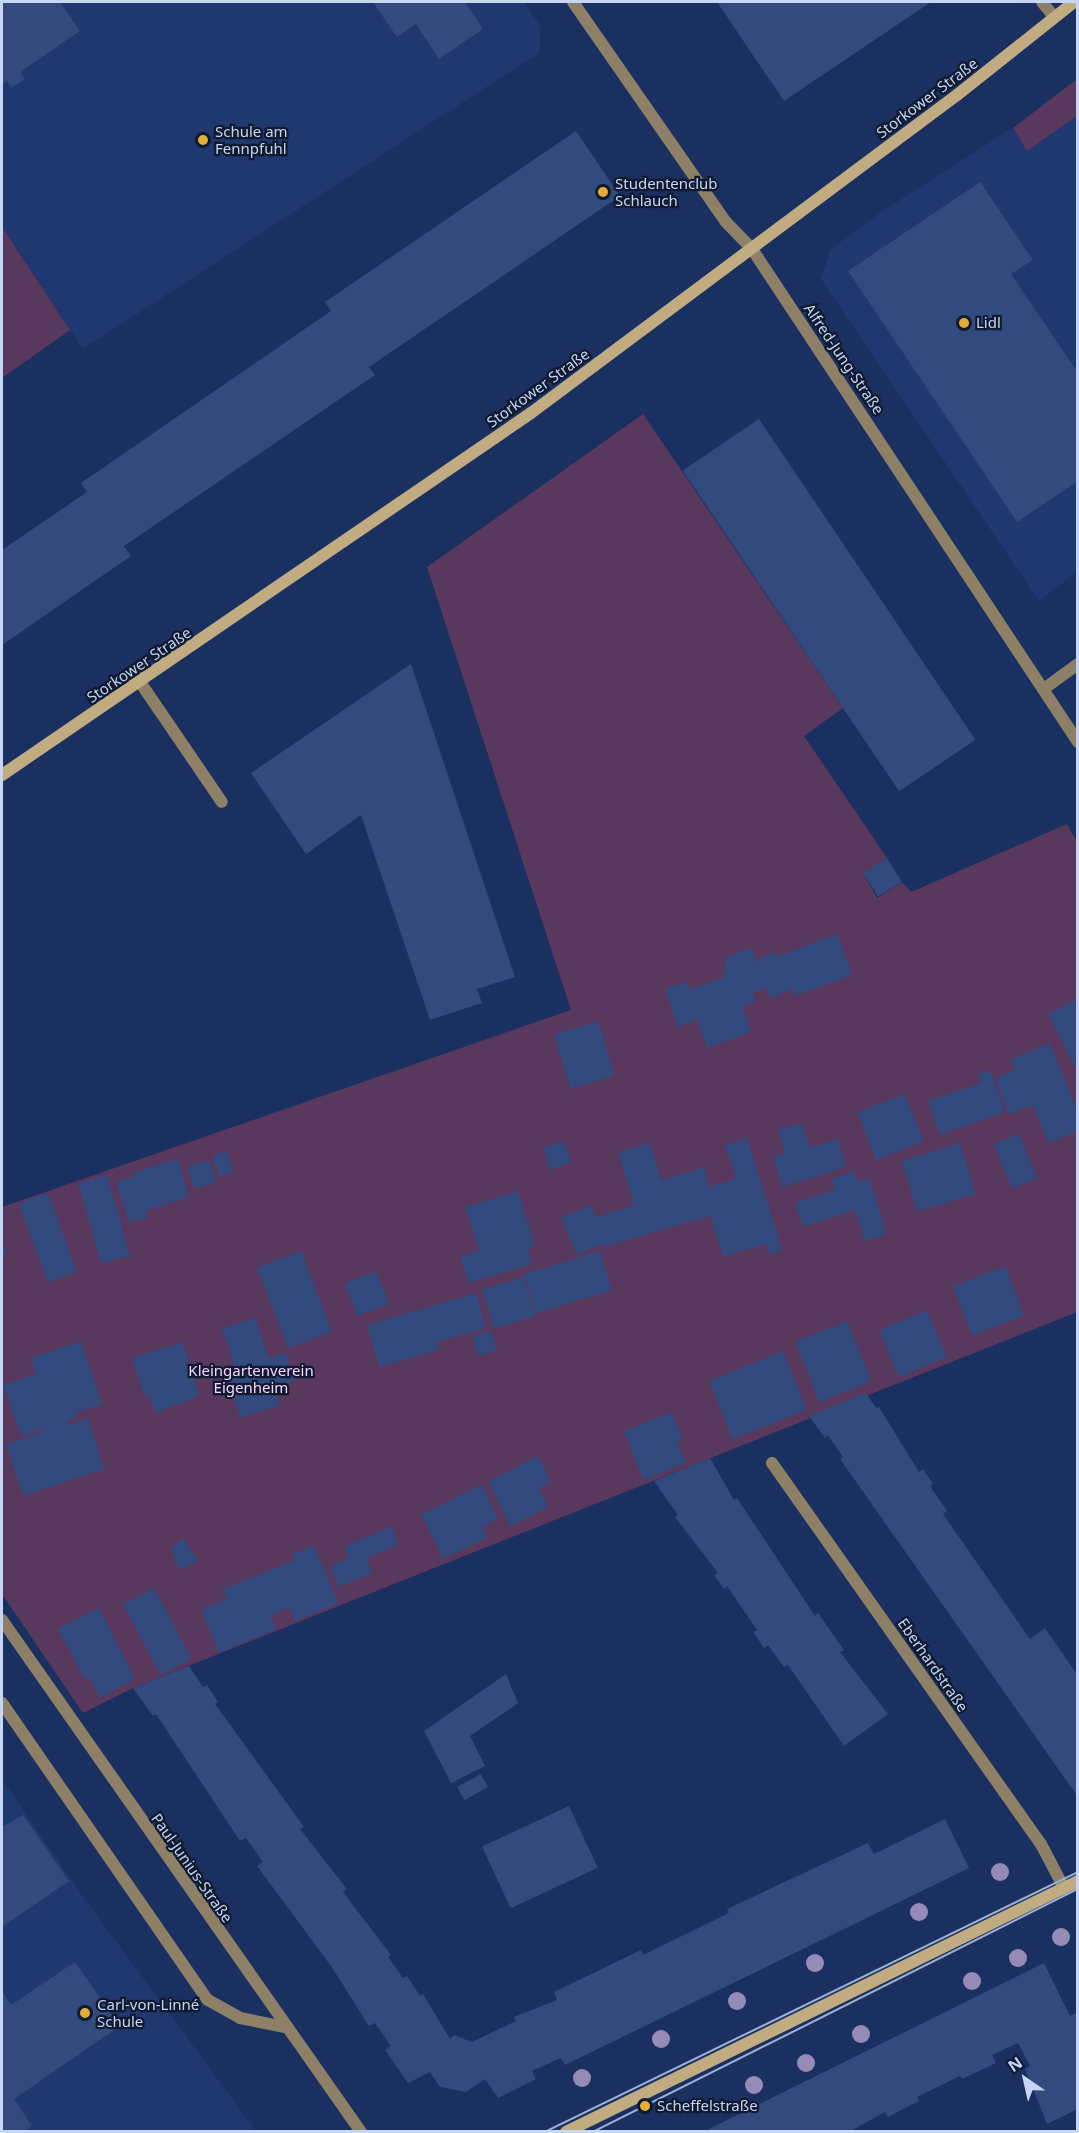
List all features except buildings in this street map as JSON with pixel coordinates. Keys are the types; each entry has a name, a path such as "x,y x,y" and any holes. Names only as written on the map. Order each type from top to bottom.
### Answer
{"main road":[{"name":"Storkower Straße","path":"2,775 531,413 752,249 1074,2"},
{"path":"566,2132 1077,1881"}],"street":[{"name":"Alfred-Jung-Straße","path":"573,2 726,222 752,249 1045,688 1077,742"},
{"path":"1042,2 1054,18"},
{"path":"1045,688 1077,664"},
{"path":"140,682 222,802"},
{"name":"Eberhardstraße","path":"772,1463 1041,1844 1064,1888"},
{"name":"Paul-Junius-Straße","path":"2,1620 285,2027 361,2132"},
{"path":"2,1703 208,2000 240,2018 285,2027"}],"shaded area":[{"name":"Schule am Fennpfuhl","path":"2,2 524,2 541,27 539,53 83,349 2,227"},
{"path":"1077,116 1077,572 1039,601 821,279 831,249 878,214 1012,128 1027,150"},
{"name":"Carl-von-Linné Schule","path":"2,1779 81,1894 256,2131 2,2131"}],"green space":[{"path":"1077,79 1077,116 1027,151 1013,128"},
{"path":"2,227 70,330 2,378"},
{"name":"Kleingartenverein Eigenheim","path":"643,414 843,708 804,736 887,858 864,874 877,898 902,882 911,892 1067,824 1077,842 1077,1312 133,1688 83,1713 2,1594 2,1207 571,1010 427,567"}],"tram line":[{"path":"545,2132 1078,1872"},
{"path":"593,2132 1078,1889"}],"place":[{"name":"Schule am Fennpfuhl","path":"203,140"},
{"name":"Studentenclub Schlauch","path":"603,192"},
{"name":"Lidl","path":"964,323"},
{"name":"Carl-von-Linné Schule","path":"85,2013"},
{"name":"Scheffelstraße","path":"645,2106"}]}
